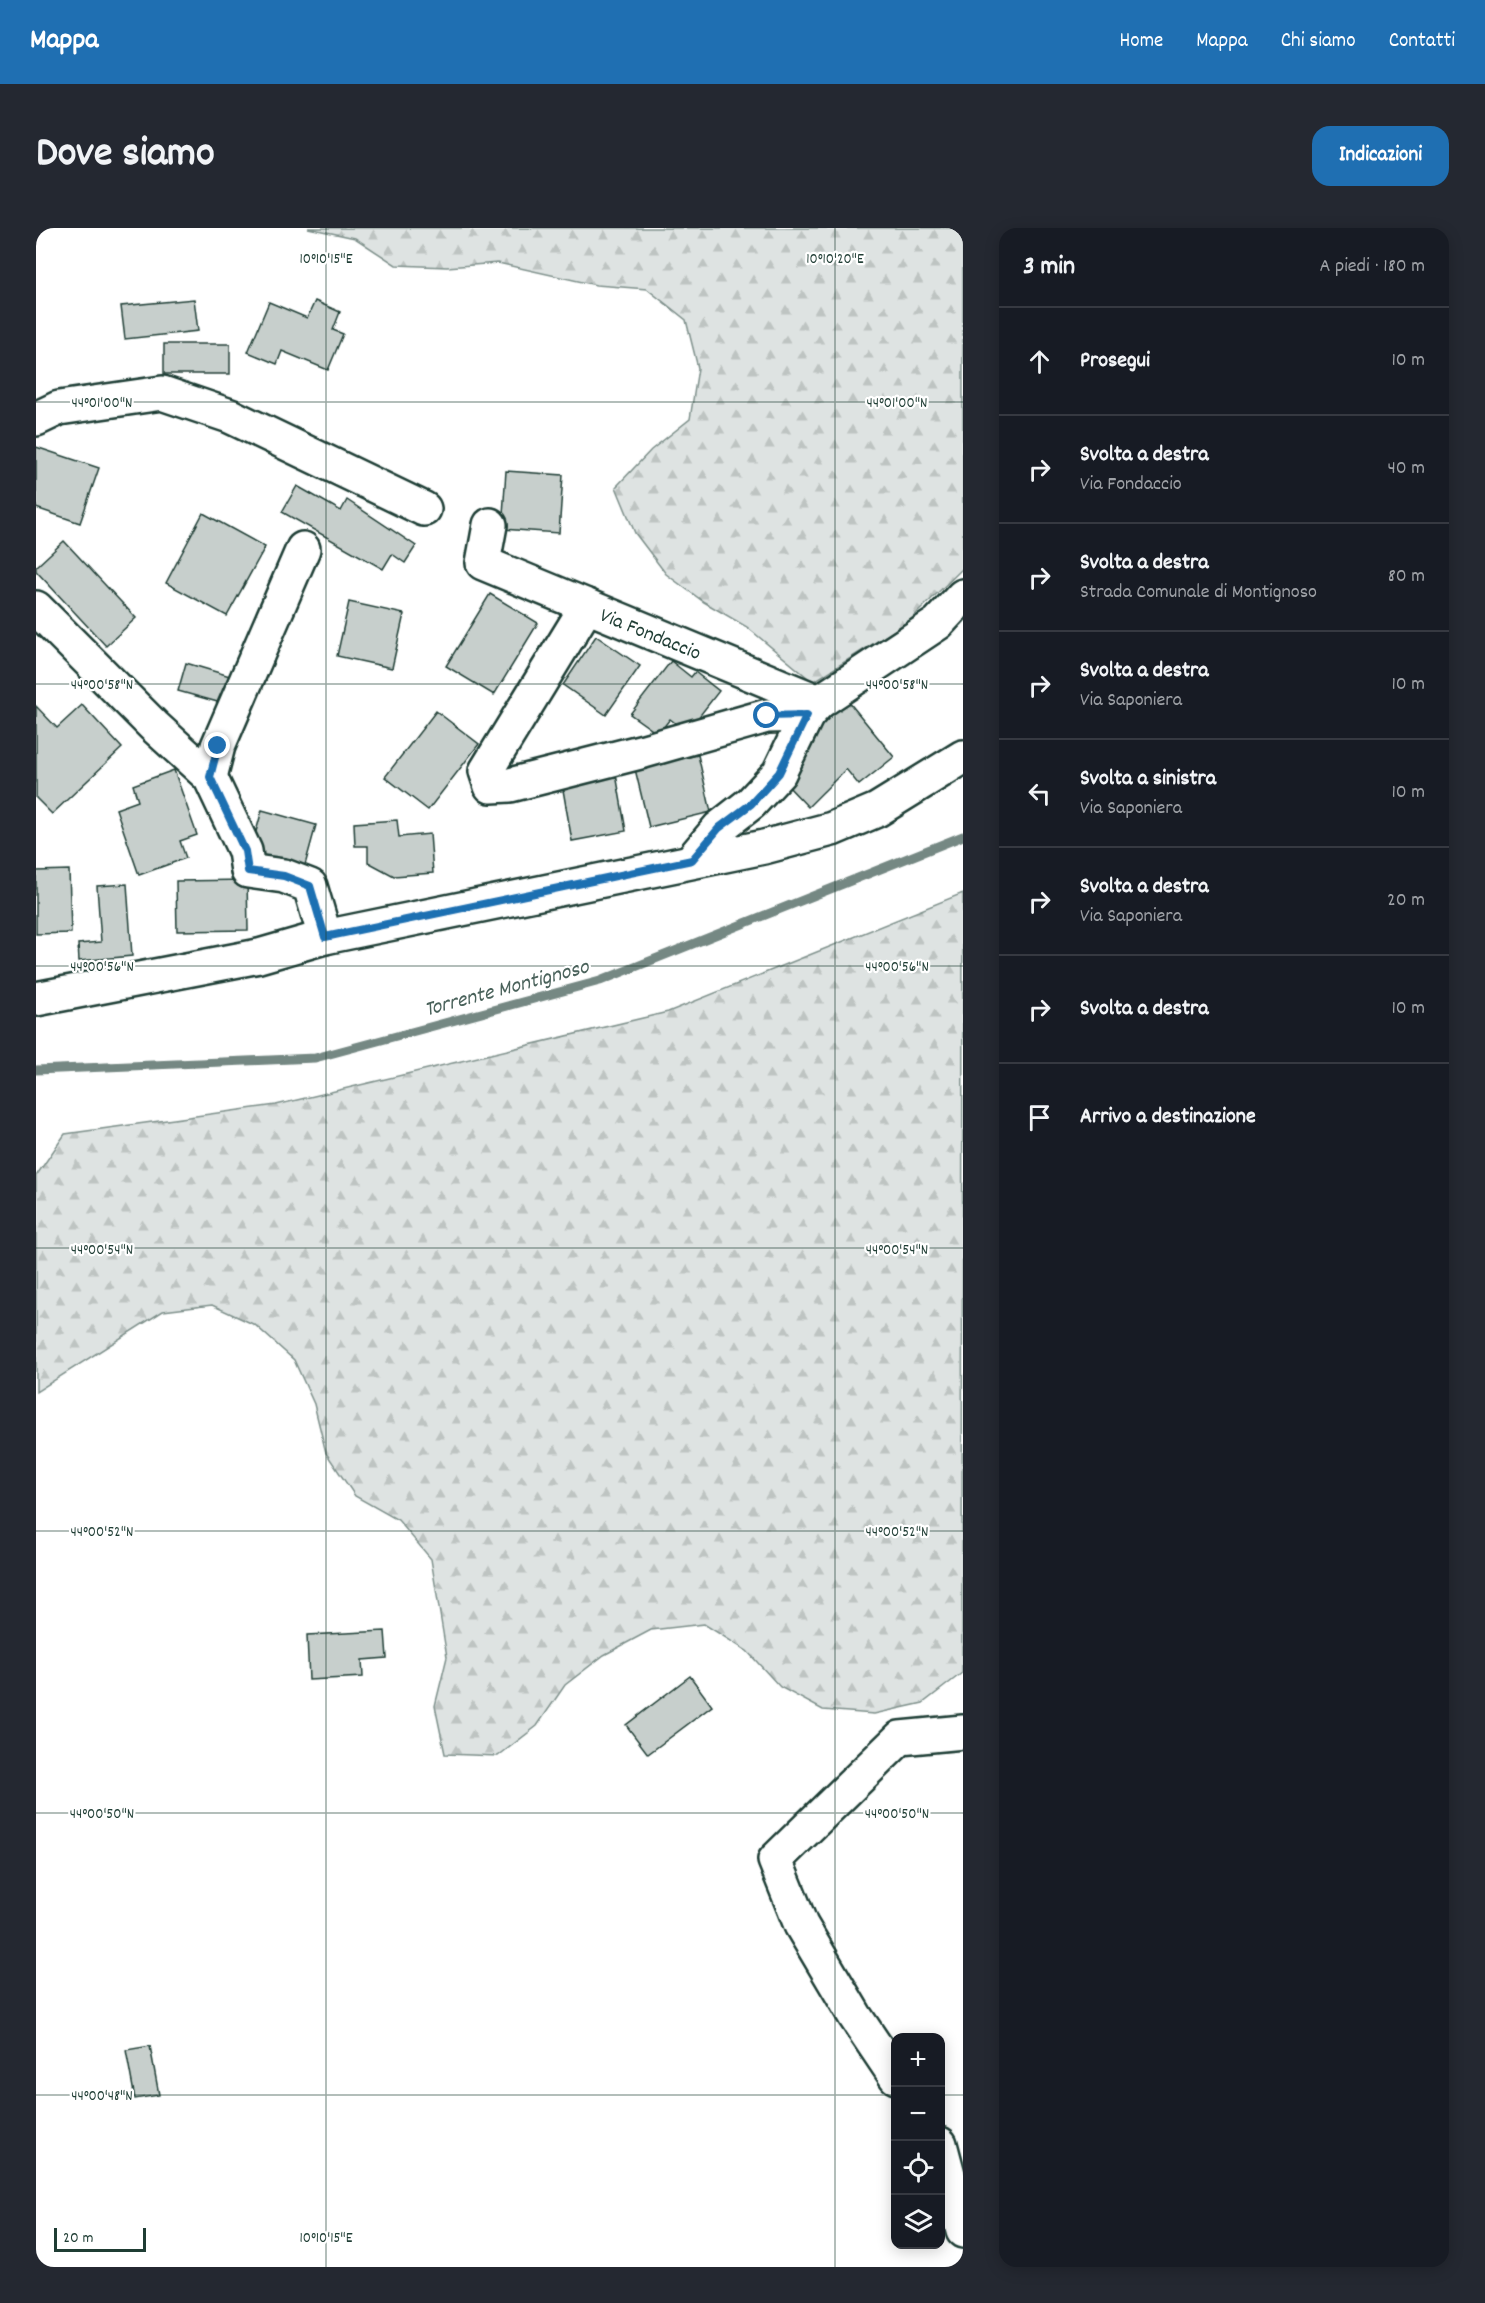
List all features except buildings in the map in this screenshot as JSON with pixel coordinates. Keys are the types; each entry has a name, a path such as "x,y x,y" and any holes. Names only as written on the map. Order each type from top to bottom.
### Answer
{"street":[{"path":"36,419 59,408 162,393 230,416 424,509"},
{"name":"Via Fondaccio","path":"490,525 483,563 587,606 813,708"},
{"path":"210,777 218,746 303,549"},
{"path":"587,606 486,771 491,786 510,785 767,716 813,708 938,623 963,596"},
{"path":"36,608 154,726 210,777 245,851 248,871 284,876 310,886 325,937"},
{"path":"692,860 719,828 751,804 779,773 813,708"},
{"path":"36,999 259,956 325,937 764,847 832,829 877,810 963,757"},
{"path":"891,2070 855,2016 801,1925 775,1860 900,1738 963,1732"},
{"path":"945,2163 963,2231"}],"green space":[{"path":"308,228 963,228 963,568 909,621 813,682 747,627 704,602 666,574 635,533 616,487 651,450 690,419 698,368 686,320 647,289 596,285 498,263 447,267 396,265 355,238"},
{"path":"963,893 962,1673 923,1703 874,1714 823,1710 780,1687 747,1651 704,1624 651,1630 604,1655 565,1685 537,1726 498,1756 445,1754 435,1706 447,1657 431,1559 398,1520 355,1496 326,1453 314,1404 294,1360 255,1325 212,1305 163,1311 36,1392 36,1176 65,1134 276,1105 668,1012"}],"waterway":[{"name":"Torrente Montignoso","path":"36,1070 315,1058 600,981 963,836"}],"route":[{"path":"218,746 210,777 245,851 248,871 284,876 310,886 325,937 692,860 719,828 751,804 779,773 795,744 807,715 767,716"}]}
